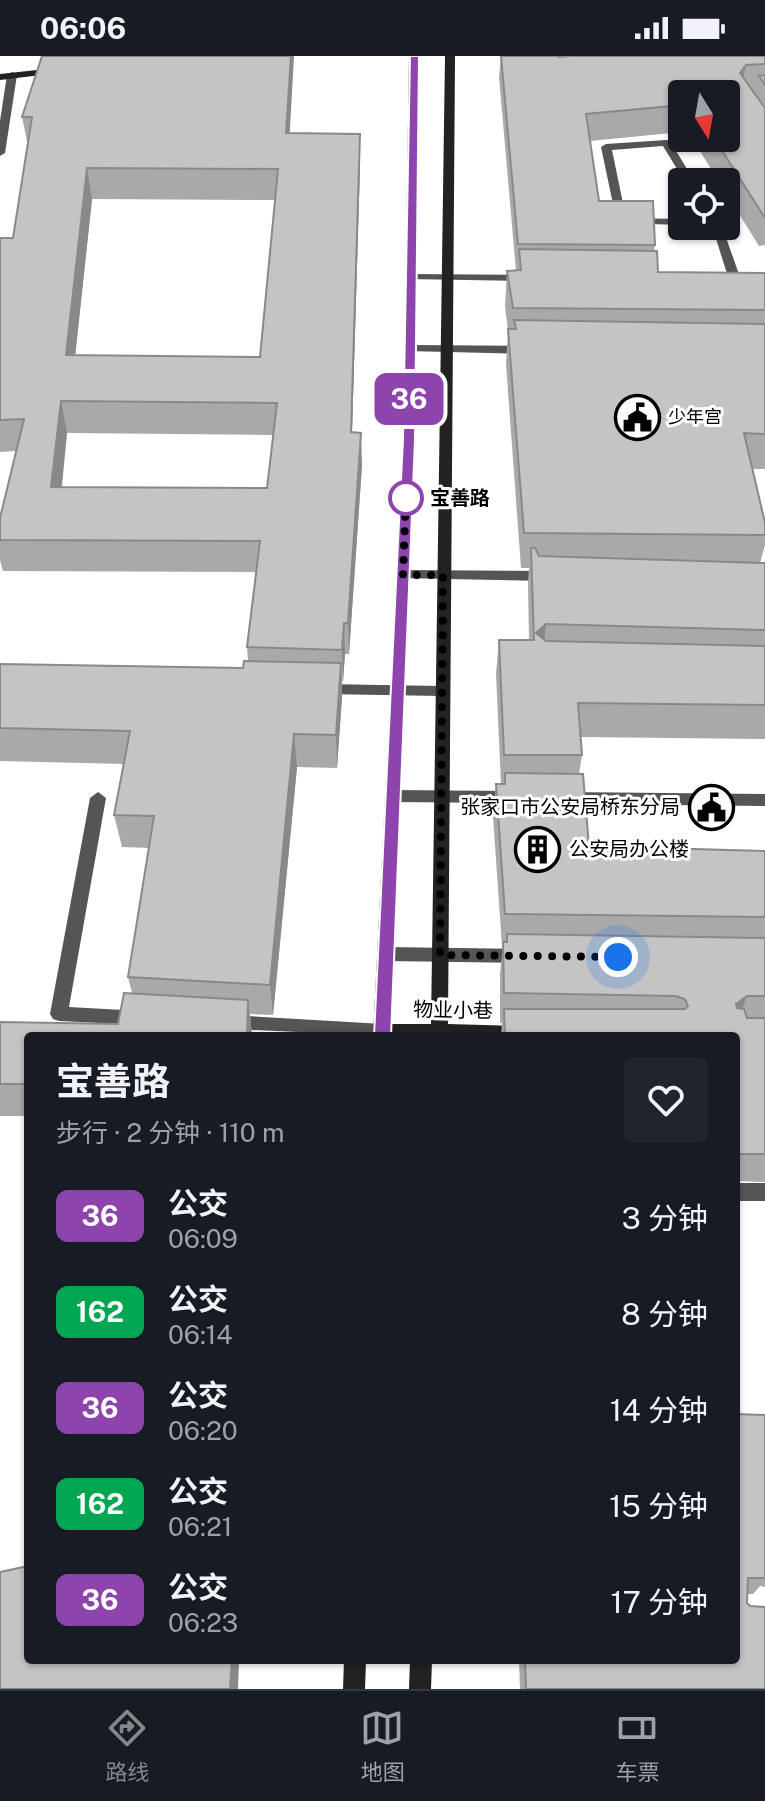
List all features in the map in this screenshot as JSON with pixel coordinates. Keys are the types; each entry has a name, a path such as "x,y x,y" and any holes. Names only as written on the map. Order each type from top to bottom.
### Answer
{"main road":[{"path":"382,1032 403,575 414,56"},
{"path":"439,1032 450,56"},
{"path":"0,77 71,69"},
{"path":"354,1689 355,1664"},
{"path":"420,1689 421,1664"}],"street":[{"path":"0,153 12,75"},
{"path":"668,222 621,221 606,147 666,143 681,168"},
{"path":"722,240 735,280"},
{"path":"411,277 546,278"},
{"path":"719,280 750,280"},
{"path":"410,349 546,351"},
{"path":"403,575 568,576"},
{"path":"302,688 441,691"},
{"path":"393,796 765,800"},
{"path":"98,798 59,1014 153,1018"},
{"path":"386,954 547,956"},
{"path":"215,1021 356,1032"},
{"path":"740,1192 765,1192"}],"building":[{"path":"42,56 291,56 286,133 360,134 351,432 361,433 348,623 344,623 342,650 247,647 260,541 0,540 0,518 24,419 0,420 0,238 13,238 32,117 22,117","holes":["87,168 278,169 260,357 66,355","61,401 277,403 267,488 51,487"]},
{"path":"501,56 765,56 765,64 746,65 740,73 765,108 765,218 740,179 740,168 733,168 723,152 740,152 740,80 668,80 668,106 586,114 599,201 653,201 655,245 518,244"},
{"path":"519,249 657,251 658,272 765,273 765,310 513,308 507,271 521,270"},
{"name":"少年宫","path":"514,320 765,324 765,434 744,433 765,523 765,535 524,533 508,329 516,329"},
{"path":"531,548 535,548 539,556 765,563 765,630 546,624 536,633 546,641 765,646 765,705 578,703 582,755 504,755 499,640 534,640"},
{"path":"244,661 341,663 336,735 294,734 270,985 128,977 154,816 114,815 130,731 0,728 0,664 243,668"},
{"path":"505,773 583,774 589,846 765,851 765,917 505,914 496,784 505,784"},
{"path":"507,934 765,938 765,996 747,996 736,1004 737,1008 744,1009 747,1018 765,1018 765,1154 740,1154 740,1032 505,1032 504,1009 685,1009 688,1006 685,999 676,996 504,993 503,942 507,942"},
{"path":"124,993 248,1000 247,1032 24,1032 24,1084 0,1084 0,1022 118,1024"},
{"path":"740,1414 765,1415 765,1578 748,1578 747,1603 765,1607 765,1689 526,1689 525,1664 740,1664"},
{"path":"24,1567 24,1664 232,1664 230,1689 0,1689 0,1572"}],"bus line":[{"name":"36","path":"382,1032 409,439 414,56"}],"place":[{"name":"少年宫","path":"637,417"},
{"name":"宝善路","path":"406,498"},
{"name":"张家口市公安局桥东分局","path":"711,807"},
{"name":"公安局办公楼","path":"538,849"}],"route":[{"path":"406,498 406,493 403,575 443,575 440,955 618,957"}]}
